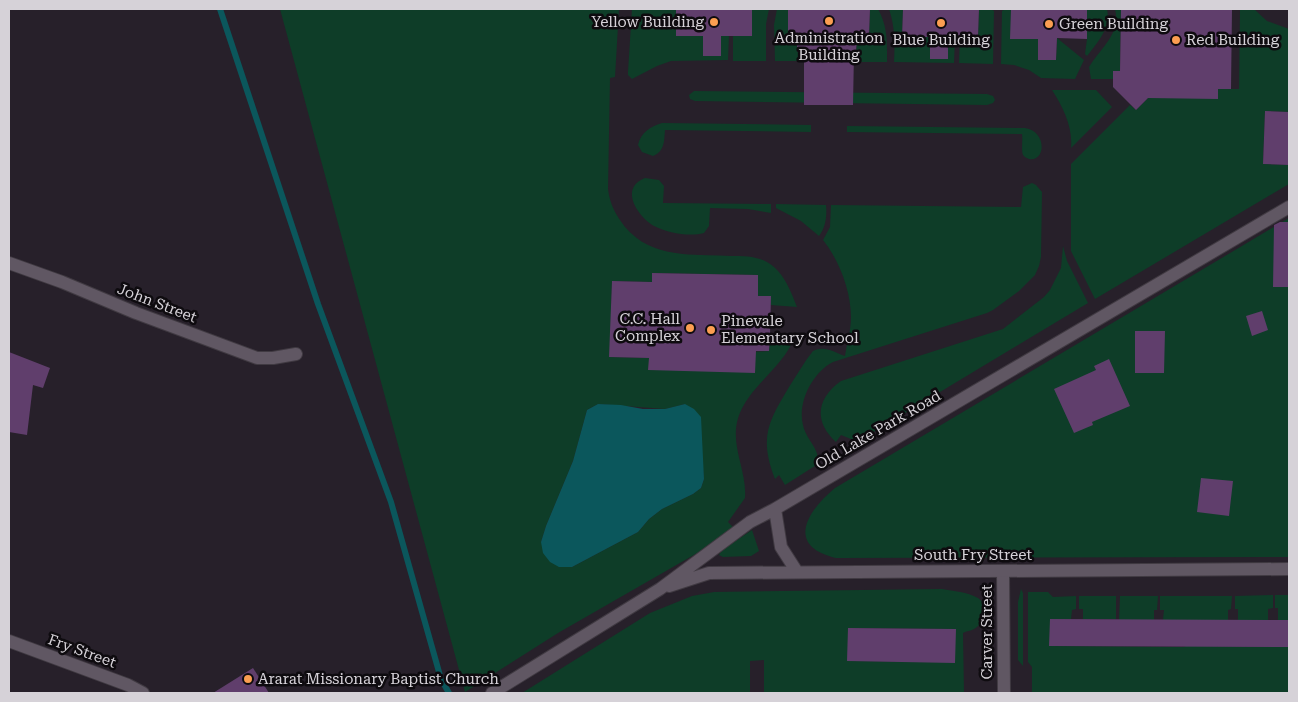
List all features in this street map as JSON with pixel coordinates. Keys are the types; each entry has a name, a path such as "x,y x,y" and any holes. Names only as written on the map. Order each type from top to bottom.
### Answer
{"street":[{"name":"Old Lake Park Road","path":"492,693 660,589 750,522 774,510 1289,207"},
{"name":"John Street","path":"9,263 257,358 273,358 296,354"},
{"path":"774,510 781,547 797,572"},
{"name":"South Fry Street","path":"660,589 709,573 1289,569"},
{"name":"Carver Street","path":"1002,571 1004,693"},
{"name":"Fry Street","path":"9,642 128,685 143,693"}],"green space":[{"path":"280,9 619,9 615,77 610,78 608,189 616,214 625,227 636,237 660,250 674,253 748,257 765,261 777,269 789,287 797,307 771,305 771,296 758,296 758,275 652,273 652,282 612,281 610,357 649,358 769,351 770,335 795,336 789,349 753,392 739,415 736,438 744,481 745,498 728,522 733,527 699,552 558,633 465,692","holes":["598,404 665,409 685,404 701,449 704,479 701,488 662,509 649,519 638,532 572,567 541,542 573,461 587,410"]},
{"path":"632,9 676,9 676,35 703,36 703,56 721,56 721,36 729,36 728,60 671,61 632,79 628,72"},
{"path":"752,9 769,9 766,24 766,61 733,61 733,36 752,36"},
{"path":"777,9 788,9 788,33 797,33 797,51 820,52 820,61 775,61 774,25"},
{"path":"870,9 878,9 884,22 887,62 837,62 837,52 856,52 857,36 869,36"},
{"path":"889,9 903,9 902,37 930,37 930,59 947,59 948,37 955,37 954,63 894,62 894,35"},
{"path":"979,9 991,9 994,11 993,64 959,63 960,37 978,37"},
{"path":"1011,9 1011,39 1038,39 1038,60 1056,60 1057,38 1084,60 1075,79 1041,78 1029,70 1014,65 1001,64 1002,11"},
{"path":"1087,9 1107,9 1108,16 1103,34 1087,56 1085,54"},
{"path":"1115,9 1121,9 1120,71 1113,71 1113,79 1091,79 1089,67 1113,33 1116,18"},
{"path":"1240,9 1254,9 1267,21 1289,29 1289,112 1265,111 1263,164 1289,165 1289,184 1095,299 1071,251 1071,164 1130,105 1136,110 1148,98 1218,89 1239,89"},
{"path":"1052,90 1096,90 1112,107 1071,148 1069,125 1060,103"},
{"path":"694,91 987,94 993,96 995,100 987,105 695,101 690,99 689,95"},
{"path":"662,123 811,125 811,132 665,130 662,148 657,154 653,156 642,152 638,145 641,137 650,128"},
{"path":"847,126 1025,128 1032,130 1037,135 1042,146 1039,156 1035,159 1029,159 1023,155 1022,134 847,132"},
{"path":"645,178 659,180 664,186 663,203 771,204 771,213 748,209 710,208 709,226 704,233 679,234 666,231 654,226 642,216 633,202 633,188"},
{"path":"1032,183 1042,192 1041,257 1035,275 1019,291 987,313 833,362 826,367 813,380 802,407 803,425 817,453 818,464 785,485 779,475 775,479 767,452 767,441 768,431 776,410 813,351 825,349 845,356 850,332 850,307 846,286 839,266 823,240 830,227 831,205 1021,207 1023,187"},
{"path":"776,204 826,205 826,221 819,236 801,221 776,208"},
{"path":"1289,218 1289,557 836,558 820,552 810,545 806,537 806,527 810,517 816,507 835,488"},
{"path":"1063,246 1067,261 1088,303 862,439 851,439 841,435 836,442 829,434 821,418 821,410 827,395 841,381 1003,329 1044,297 1050,290 1061,268"},
{"path":"752,530 759,551 751,556 723,557 719,555 722,550"},
{"path":"942,589 965,593 978,598 984,605 984,614 978,626 973,630 963,633 964,693 750,693 522,693 650,613 692,596 714,592","holes":["848,628 955,629 955,662 848,661","764,660 764,692 750,693 750,661"]},
{"path":"1021,589 1023,593 1023,666 1018,660 1018,602"},
{"path":"1028,592 1048,592 1053,597 1076,596 1076,609 1072,610 1071,619 1050,619 1050,646 1185,647 1163,619 1164,610 1160,610 1160,596 1232,596 1231,609 1228,610 1228,620 1204,620 1204,646 1289,647 1289,693 1032,693 1032,667 1028,662"},
{"path":"1273,595 1273,608 1268,609 1268,620 1238,620 1238,609 1235,609 1235,596"},
{"path":"1275,595 1289,595 1289,620 1278,620 1278,608 1275,608"},
{"path":"1079,596 1116,596 1116,619 1083,619 1083,609 1079,609"},
{"path":"1120,596 1158,596 1157,610 1154,610 1154,620 1119,620"}],"water":[{"path":"598,404 621,405 643,409 665,409 685,404 694,409 701,417 704,479 701,488 662,509 649,519 638,532 572,567 559,567 550,562 543,553 541,542 573,461 587,410"}],"building":[{"name":"Yellow Building","path":"676,9 752,9 752,36 721,36 721,56 703,56 703,36 676,36"},
{"path":"788,9 870,9 869,36 857,36 856,52 854,52 853,105 804,105 804,52 797,52 797,33 788,33"},
{"name":"Blue Building","path":"903,9 979,9 978,37 948,37 948,59 930,59 930,37 902,37"},
{"name":"Green Building","path":"1011,9 1087,9 1087,39 1057,38 1056,60 1038,60 1038,39 1010,39"},
{"name":"Red Building","path":"1121,9 1232,9 1231,89 1218,89 1218,99 1148,98 1136,110 1113,87 1113,71 1120,71"},
{"path":"1265,111 1289,112 1289,165 1263,164"},
{"path":"1280,222 1289,222 1289,287 1273,287 1274,225"},
{"name":"C.C. Hall Complex","path":"652,273 758,275 758,296 771,296 770,335 769,351 756,351 755,373 648,370 649,358 609,357 612,281 652,282"},
{"path":"1262,311 1268,330 1252,336 1246,316"},
{"path":"1135,331 1165,331 1164,373 1135,373"},
{"path":"9,352 50,368 43,388 33,385 27,435 9,432"},
{"path":"1109,359 1130,406 1092,422 1093,425 1074,433 1054,389 1096,370 1094,366"},
{"path":"1201,478 1233,481 1229,516 1197,512"},
{"path":"1050,619 1289,620 1289,647 1049,646"},
{"path":"848,628 956,629 955,663 847,661"},
{"name":"Ararat Missionary Baptist Church","path":"253,668 269,693 213,693"}],"waterway":[{"path":"220,9 318,304 391,502 441,679 449,693"}],"place":[{"name":"Administration Building","path":"829,21"},
{"name":"Yellow Building","path":"714,22"},
{"name":"Blue Building","path":"941,23"},
{"name":"Green Building","path":"1049,24"},
{"name":"Red Building","path":"1176,40"},
{"name":"C.C. Hall Complex","path":"690,328"},
{"name":"Pinevale Elementary School","path":"711,330"},
{"name":"Ararat Missionary Baptist Church","path":"248,679"}]}
